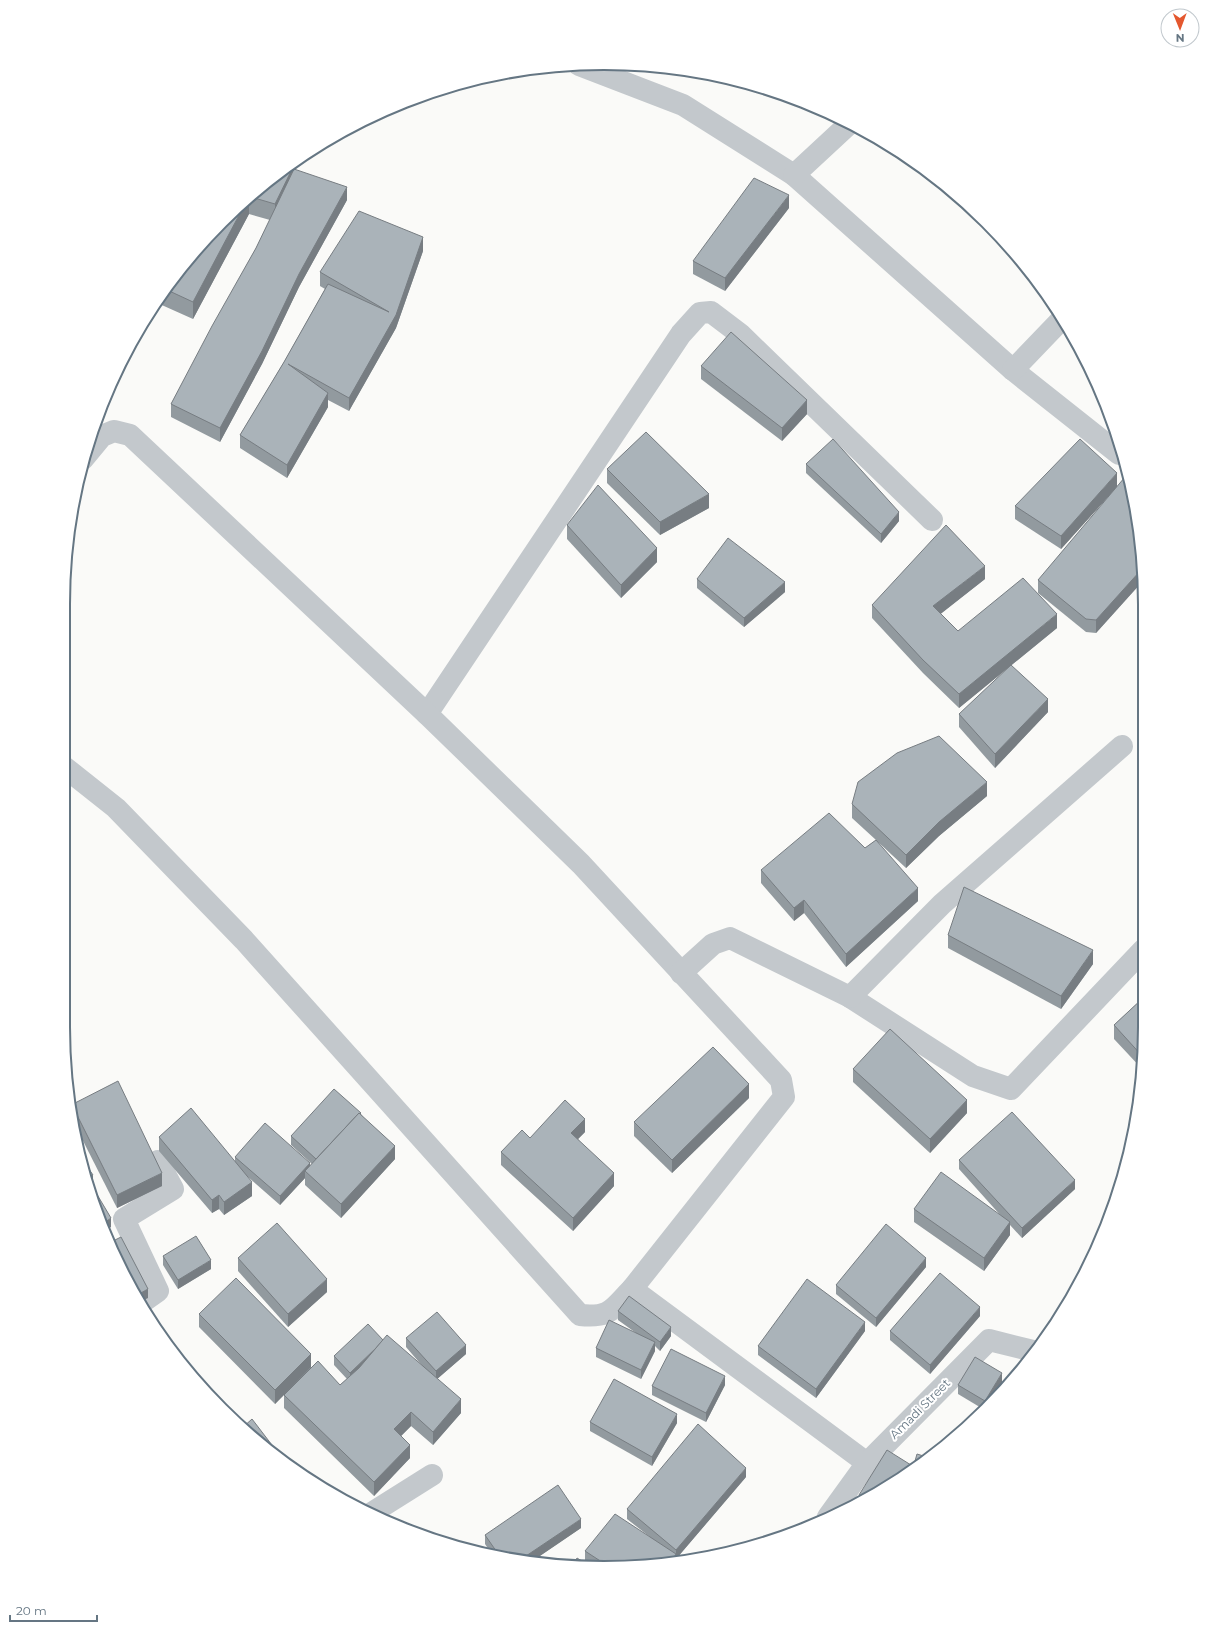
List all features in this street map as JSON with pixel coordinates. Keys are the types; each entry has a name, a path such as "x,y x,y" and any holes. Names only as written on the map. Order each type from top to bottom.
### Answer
{"street":[{"path":"595,70 683,105 794,175 1013,370 1116,451"},
{"path":"794,175 845,128"},
{"path":"427,714 681,334 700,313 711,312 740,334 932,520"},
{"path":"1013,370 1058,323"},
{"path":"70,772 116,808 244,940 580,1315 593,1316 608,1314 632,1289 784,1097 781,1080 581,864 427,714 130,435 114,431 102,436 94,445"},
{"path":"850,997 942,904 1122,746"},
{"path":"681,973 712,944 730,938 850,997 973,1076 1011,1089 1138,955"},
{"path":"145,1300 158,1291 124,1219 173,1189 158,1161"},
{"path":"632,1289 867,1463"},
{"name":"Amadi Street","path":"834,1509 867,1463 989,1340 1029,1350"},
{"path":"377,1510 432,1475"}],"building":[{"path":"294,169 347,187 299,274 262,351 220,428 171,404 212,326 256,248"},
{"path":"291,172 275,204 257,199"},
{"path":"754,178 789,195 725,278 693,261"},
{"path":"359,211 423,237 396,315 349,398 288,364 328,393 287,465 240,435 284,362 328,284 389,312 320,272"},
{"path":"240,214 193,302 171,292 203,252 226,226"},
{"path":"731,332 807,400 782,428 701,366"},
{"path":"646,432 709,494 660,522 607,469"},
{"path":"833,439 899,512 881,534 806,464"},
{"path":"1080,439 1117,473 1061,536 1015,506"},
{"path":"1123,479 1128,500 1137,574 1096,620 1086,619 1038,580"},
{"path":"598,485 657,548 621,585 567,525"},
{"path":"946,525 985,566 933,606 958,631 1023,578 1057,614 959,694 923,660 872,605"},
{"path":"728,538 785,582 744,618 697,579"},
{"path":"1011,665 1048,699 995,754 959,714"},
{"path":"939,736 987,782 939,822 906,855 852,804 858,782 897,753"},
{"path":"829,813 865,848 876,840 918,888 846,954 804,900 794,908 761,870"},
{"path":"964,887 1093,950 1061,996 948,935"},
{"path":"1138,1003 1137,1051 1114,1025"},
{"path":"890,1029 967,1100 930,1139 853,1069"},
{"path":"713,1047 749,1084 672,1160 634,1122"},
{"path":"118,1081 162,1173 117,1195 78,1117 76,1103"},
{"path":"334,1089 361,1113 359,1113 316,1159 291,1136"},
{"path":"565,1100 585,1119 571,1133 614,1173 573,1218 501,1152 522,1130 530,1138"},
{"path":"191,1108 252,1182 224,1202 219,1195 212,1200 159,1137"},
{"path":"1012,1112 1075,1180 1022,1228 959,1160"},
{"path":"359,1113 395,1146 341,1204 305,1171"},
{"path":"265,1123 310,1163 280,1196 235,1157"},
{"path":"941,1172 1010,1222 984,1258 914,1209"},
{"path":"96,1193 111,1218 107,1221"},
{"path":"277,1223 327,1279 288,1314 238,1258"},
{"path":"886,1224 926,1258 876,1318 836,1285"},
{"path":"196,1236 211,1260 178,1280 163,1256"},
{"path":"121,1237 148,1289 141,1293 125,1263 115,1240"},
{"path":"940,1273 980,1307 930,1365 890,1331"},
{"path":"236,1278 311,1354 275,1390 199,1314"},
{"path":"807,1279 865,1322 816,1389 758,1346"},
{"path":"629,1296 671,1327 660,1342 618,1311"},
{"path":"437,1312 466,1345 436,1371 406,1338"},
{"path":"609,1320 655,1342 641,1370 596,1348"},
{"path":"368,1324 383,1340 350,1373 334,1356"},
{"path":"387,1335 461,1399 433,1432 411,1412 394,1429 410,1445 374,1482 284,1395 318,1361 340,1385 359,1368"},
{"path":"671,1349 725,1376 706,1413 652,1386"},
{"path":"975,1357 1002,1373 985,1401 958,1385"},
{"path":"614,1379 677,1414 652,1457 590,1422"},
{"path":"252,1419 272,1445 252,1428 247,1424"},
{"path":"698,1424 746,1468 676,1550 627,1509"},
{"path":"887,1450 910,1464 871,1489 859,1495"},
{"path":"917,1454 922,1456 915,1461"},
{"path":"558,1485 581,1519 527,1555 495,1550 485,1535"},
{"path":"615,1514 676,1554 675,1556 639,1560 600,1561 585,1551"}]}
